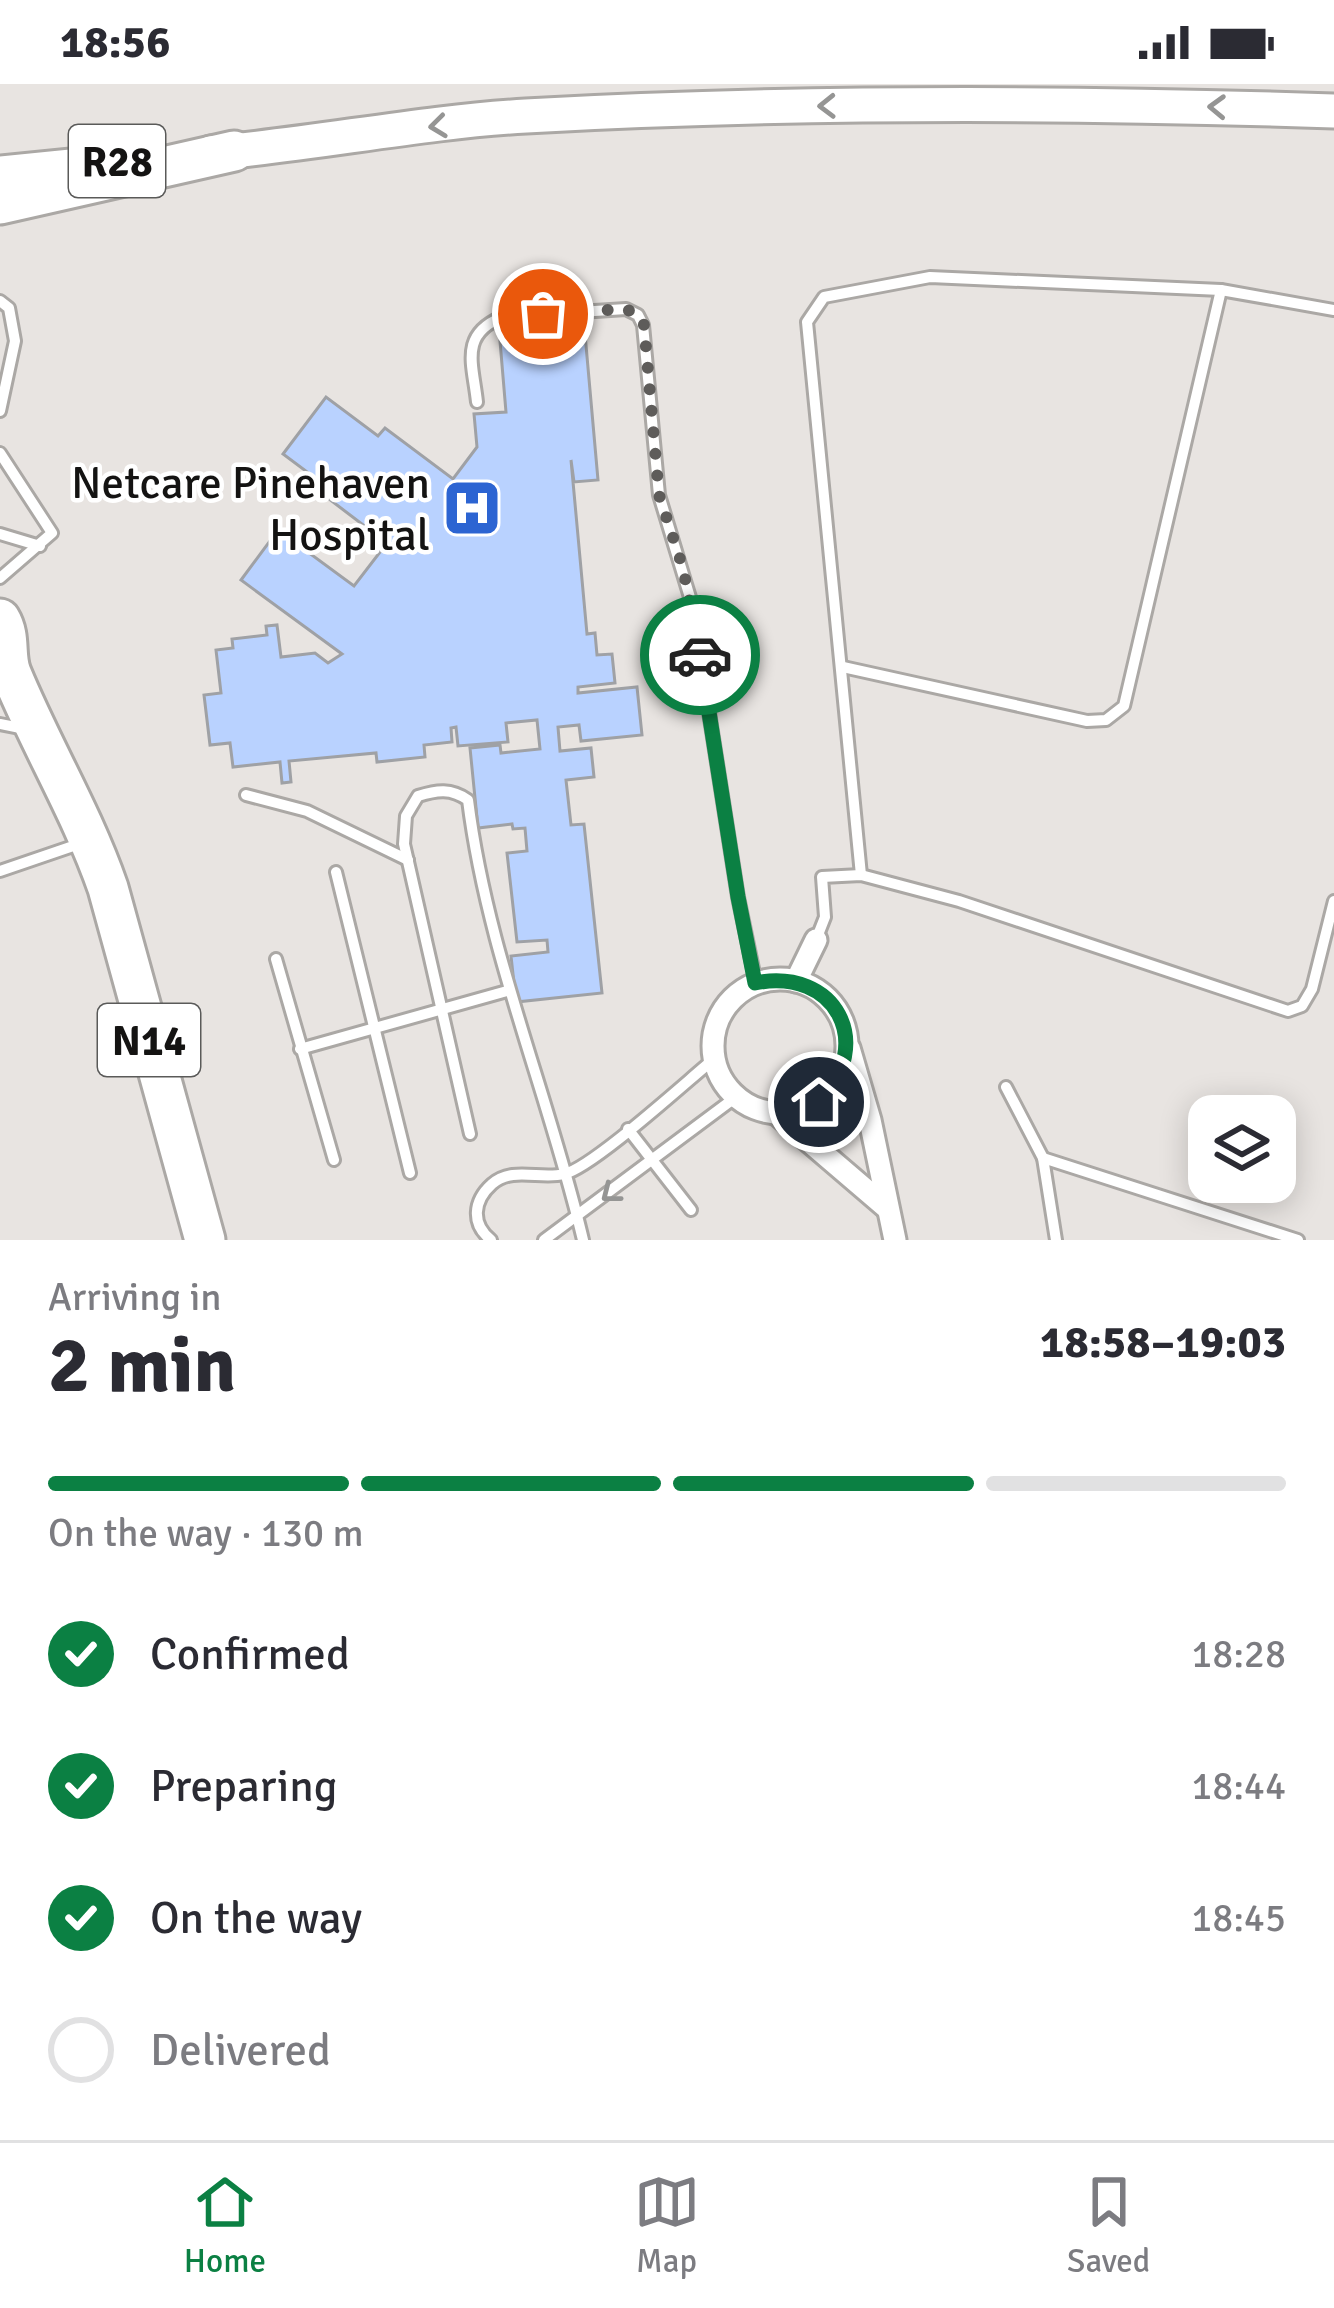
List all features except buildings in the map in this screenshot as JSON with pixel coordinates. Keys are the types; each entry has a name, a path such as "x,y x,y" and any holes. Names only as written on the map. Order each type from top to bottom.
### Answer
{"highway":[{"path":"0,204 234,151"},
{"name":"N14","path":"0,620 7,631 4,665 91,840 205,1240"}],"main road":[{"name":"R28","path":"0,172 234,151 521,116 1054,102 1334,111"}],"street":[{"path":"796,981 816,940"},
{"path":"848,1045 834,1086 819,1102 799,1111 776,1113 736,1097 714,1059 717,1022 726,1006 755,983 796,981 815,988 832,1004 843,1022 870,1120 895,1240"},
{"path":"776,1113 887,1208"}],"lane":[{"path":"861,875 807,322 816,304 836,293 930,277 1221,290 1334,310"},
{"path":"843,667 1087,722 1115,715 1124,706 1221,290"},
{"path":"0,301 9,308 15,341 0,411"},
{"path":"476,403 471,347 486,323 502,317 626,309 644,325 659,495 692,604 755,983"},
{"path":"0,453 52,532 0,578"},
{"path":"0,534 40,546"},
{"path":"0,724 40,733"},
{"path":"470,1134 402,829 418,796 446,790 468,800 507,991 583,1240"},
{"path":"246,795 307,811 408,860"},
{"path":"0,871 91,840"},
{"path":"336,872 410,1173"},
{"path":"816,940 825,917 822,878 861,875 959,901 1288,1011 1302,1006 1312,988 1334,901"},
{"path":"276,959 334,1160"},
{"path":"300,1048 507,991"},
{"path":"491,1240 475,1214 480,1198 495,1180 516,1174 565,1174 714,1059"},
{"path":"1006,1087 1043,1158 1056,1240"},
{"path":"544,1240 736,1097"},
{"path":"628,1129 691,1210"},
{"path":"1043,1158 1298,1240"}],"way so far":[{"path":"543,314 626,309 644,325 654,466 692,604 700,655"}],"place":[{"name":"Netcare Pinehaven Hospital","path":"472,508"}],"route":[{"path":"700,655 755,983 776,979 815,988 843,1022 848,1045 844,1066 819,1102"}]}
